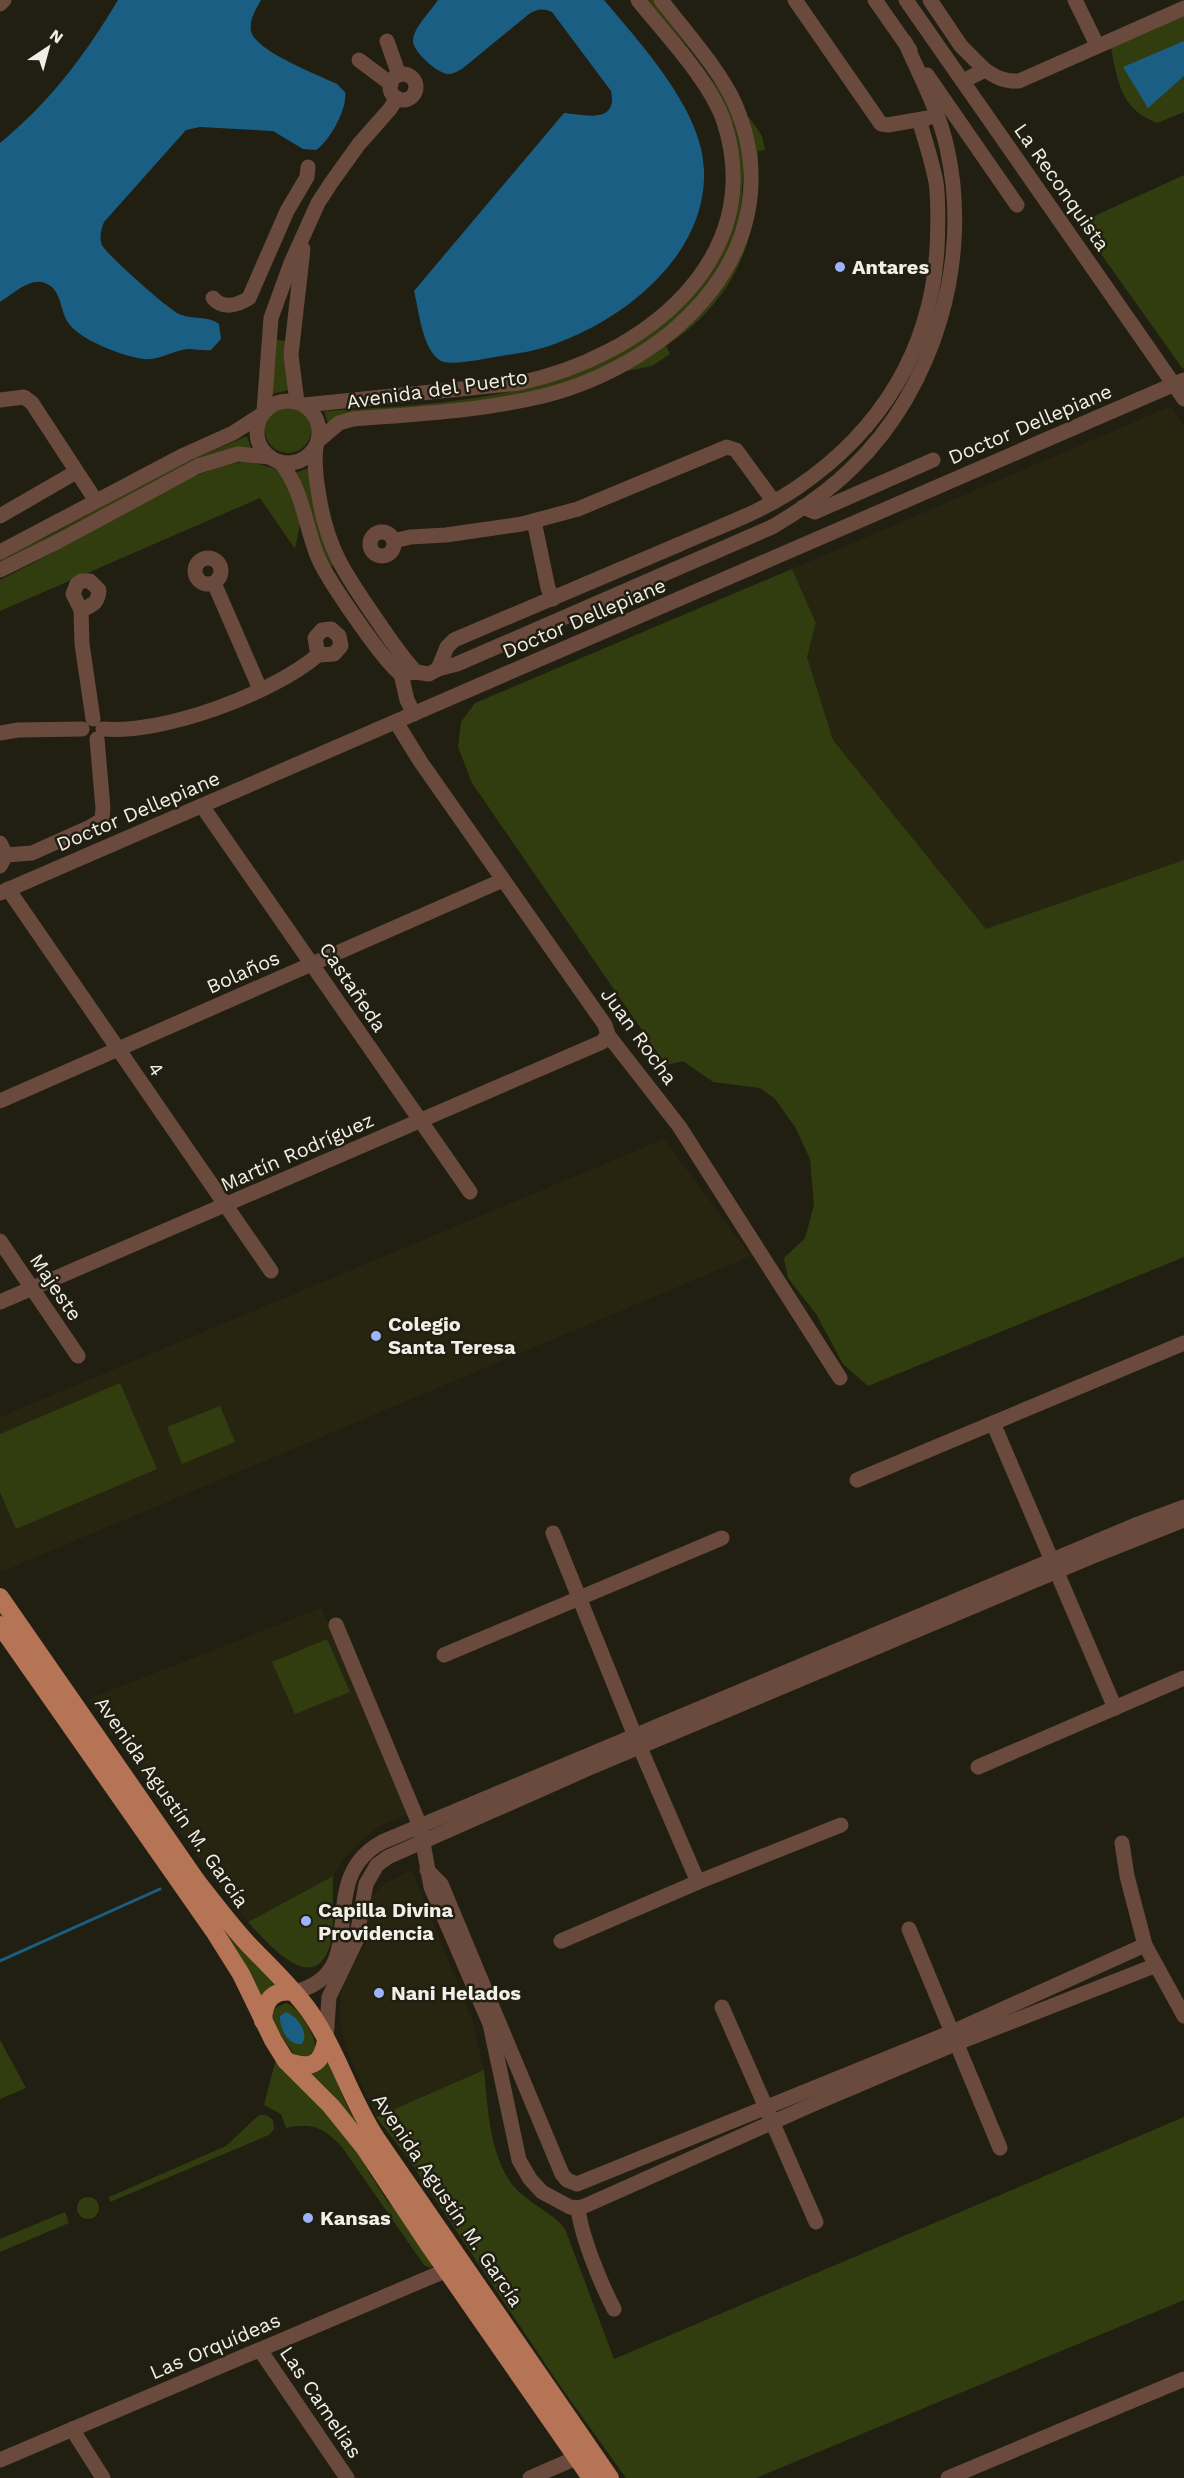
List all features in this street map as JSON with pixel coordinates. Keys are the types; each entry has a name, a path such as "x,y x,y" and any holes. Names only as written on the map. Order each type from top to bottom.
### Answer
{"main road":[{"name":"Avenida Agustín M. García","path":"0,1597 196,1880 228,1922 294,1992 311,2014 357,2106 376,2138 610,2478"},
{"name":"Avenida Agustín M. García","path":"0,1625 214,1931 241,1974 263,2021 286,2061 331,2106 352,2132 591,2478"},
{"path":"263,2021 265,2005 273,1994 285,1991 294,1992"},
{"path":"286,2061 298,2066 312,2064 324,2052 326,2040"}],"street":[{"path":"0,4 4,0"},
{"name":"Avenida del Puerto","path":"300,403 519,383 552,376 585,363 631,338 670,308 693,286 719,248 726,225 733,190 732,154 724,121 710,94 638,0"},
{"name":"Avenida del Puerto","path":"317,442 339,423 353,419 476,408 543,396 583,382 612,370 651,346 692,314 713,291 734,255 743,227 749,191 747,136 727,90 661,0"},
{"path":"795,0 881,124 888,125 955,114"},
{"path":"875,0 1017,206"},
{"name":"La Reconquista","path":"906,0 1179,382 1184,399"},
{"path":"930,0 961,46 984,70 1009,82 1018,81 1184,8"},
{"path":"1075,0 1097,45"},
{"path":"387,41 396,86 338,173 308,226 274,306 263,413 257,433 259,442 275,459 296,489 318,558 326,573 386,660 409,673 429,674 458,664 778,524 799,511 854,466 886,429 907,397 929,351 942,313 948,290 954,230 947,148 904,42"},
{"path":"359,60 396,86"},
{"path":"963,81 984,70"},
{"path":"438,669 447,647 454,640 775,502 822,469 862,432 904,371 921,334 933,295 938,228 936,181 919,120"},
{"path":"947,148 962,140 972,138"},
{"path":"213,298 220,305 228,305 241,303 249,298 256,283 260,258 307,177 308,167"},
{"path":"308,226 294,315 291,355 300,403 317,420 316,483 323,522 340,565 400,653 409,673 407,700 414,714"},
{"path":"256,283 274,306"},
{"path":"249,298 294,315"},
{"name":"Doctor Dellepiane","path":"4,891 1179,382"},
{"path":"0,400 19,396 29,400 96,501"},
{"path":"0,552 184,455 219,440 279,402 300,403"},
{"path":"0,570 198,466 238,454 288,463 305,458 317,442"},
{"path":"394,541 534,521 599,502 727,447 736,450 775,502 778,524"},
{"path":"775,502 788,502 799,511 815,512 933,460"},
{"path":"854,466 872,487"},
{"path":"0,516 76,472"},
{"path":"534,521 550,600 543,613 549,624"},
{"path":"326,573 340,565"},
{"path":"214,583 260,689"},
{"path":"550,600 563,607 565,617"},
{"path":"2,855 32,852 90,827 102,819 103,808 94,729 82,644 81,609"},
{"path":"0,733 18,730 122,731 188,719 260,689 318,655"},
{"name":"Juan Rocha","path":"396,722 420,761 605,1025 608,1035 679,1126 840,1378"},
{"name":"Castañeda","path":"202,806 470,1192"},
{"name":"Bolaños","path":"0,1101 503,880"},
{"name":"4","path":"4,891 271,1271"},
{"name":"Martín Rodríguez","path":"0,1302 602,1042 608,1035"},
{"name":"Majeste","path":"0,1241 78,1356"},
{"path":"857,1480 1184,1343"},
{"path":"1166,1352 1184,1350"},
{"path":"993,1423 1114,1708"},
{"path":"326,2040 329,1997 339,1966 347,1884 356,1863 367,1851 382,1842 421,1833 1053,1566 1184,1508"},
{"path":"1053,1566 1184,1520"},
{"path":"553,1533 698,1882"},
{"path":"444,1655 722,1538"},
{"path":"336,1625 421,1833 430,1887 490,2024 519,2160 530,2179 550,2197 570,2207 578,2208 597,2201 769,2116"},
{"path":"978,1767 1184,1678"},
{"path":"561,1941 698,1882 841,1825"},
{"path":"294,1992 315,1986 339,1966 356,1941 364,1890 372,1872 382,1861 421,1833"},
{"path":"1122,1843 1127,1876 1145,1945 1154,1966 1184,2016"},
{"path":"428,1870 441,1884 567,2180 577,2184 769,2116 955,2038 1154,1966"},
{"path":"347,1884 352,1899 364,1890"},
{"path":"909,1929 1000,2148"},
{"path":"955,2038 1145,1945"},
{"path":"722,2007 816,2222"},
{"path":"496,2059 512,2052"},
{"path":"550,2197 567,2180"},
{"path":"589,2181 597,2201"},
{"path":"578,2208 597,2268 614,2309"},
{"name":"Las Orquídeas","path":"0,2460 447,2270"},
{"name":"Las Camelias","path":"260,2350 347,2478"},
{"path":"948,2478 982,2472 1184,2379"},
{"path":"72,2429 103,2478"},
{"path":"530,2478 576,2458"}],"shaded area":[{"path":"1171,406 1184,426 1184,860 987,930 833,740 807,657 816,623 792,569"},
{"name":"Colegio Santa Teresa","path":"664,1139 751,1256 1,1572 0,1417"},
{"path":"321,1608 410,1813 378,1827 362,1840 345,1857 333,1876 248,1922 215,1882 88,1699"},
{"path":"412,1870 473,2023 484,2070 376,2117 346,2048 340,2020 341,1988 343,1979 367,1942 368,1908 373,1895 384,1884"}],"green space":[{"path":"646,0 653,0 723,95 732,114 744,160 741,214 734,241 699,299 648,342 600,370 551,388 508,398 328,423 324,411 413,405 500,394 584,369 623,350 661,325 704,282 727,243 732,228 739,193 739,156 727,123"},
{"path":"1184,15 1184,112 1157,123 1135,110 1128,102 1119,82 1111,47"},
{"path":"749,117 762,136 765,150 758,151 755,210 740,262 728,285 711,307 691,327 666,346 670,354 652,366 627,371 742,249 746,118"},
{"path":"1184,175 1184,368 1183,369 1079,223"},
{"path":"276,340 287,341 289,390 272,394"},
{"path":"288,407 304,414 311,430 304,446 288,453 272,446 265,430 272,414"},
{"path":"247,436 251,448 0,565 0,559 50,535 172,468"},
{"path":"249,461 275,469 289,482 301,519 295,549 260,498 0,611 0,580 175,485 211,470"},
{"path":"309,468 310,489 334,564 332,566 327,565 295,473"},
{"path":"792,569 816,623 807,657 833,740 986,929 1184,860 1184,1257 868,1386 843,1364 816,1314 788,1278 784,1258 805,1238 814,1205 810,1159 795,1127 775,1099 760,1088 713,1082 683,1061 666,1065 472,783 458,747 461,722 475,703"},
{"path":"120,1383 157,1469 16,1529 0,1492 0,1434"},
{"path":"220,1406 235,1442 182,1464 167,1427"},
{"path":"0,1613 225,1931 277,1985 260,1996 0,1621"},
{"path":"327,1639 350,1692 295,1714 272,1662"},
{"path":"333,1876 332,1938 323,1960 313,1967 302,1966 290,1961 248,1922"},
{"path":"286,2003 301,2016 313,2038 315,2050 308,2057 295,2056 272,2022 273,2009"},
{"path":"0,2040 26,2088 0,2099"},
{"path":"276,2059 308,2092 359,2153 388,2202 402,2217 433,2266 430,2268 424,2265 336,2140 311,2126 286,2128 281,2114 264,2105"},
{"path":"328,2062 347,2106 363,2133 311,2074 319,2071"},
{"path":"484,2070 492,2134 501,2165 508,2179 518,2191 555,2218 565,2229 614,2359 1184,2117 1184,2300 756,2478 626,2478 558,2383 405,2154 376,2117"},
{"path":"259,2115 266,2115 273,2120 274,2129 269,2135 110,2202 109,2197 226,2146"},
{"path":"88,2197 96,2200 99,2208 96,2216 88,2219 80,2216 77,2208 80,2200"},
{"path":"65,2212 69,2223 0,2252 0,2239"}],"water":[{"path":"118,0 261,0 251,23 251,31 255,39 275,54 302,69 337,84 345,92 341,115 326,140 316,150 303,149 273,131 200,127 186,130 104,222 101,234 102,245 138,281 179,314 210,319 219,324 221,339 211,350 188,349 150,359 135,358 113,351 72,328 57,294 45,283 33,282 0,302 0,143 35,111 65,77 93,40"},
{"path":"438,0 604,0 668,79 693,125 701,148 704,170 701,201 691,230 676,257 655,281 605,320 577,335 536,350 467,362 441,361 429,348 425,339 414,291 564,113 590,116 605,113 610,109 612,102 611,91 552,12 543,10 529,14 462,69 454,73 444,73 421,56 413,40 420,25"},
{"path":"1184,41 1184,76 1148,108 1123,67"},
{"path":"286,2012 295,2017 301,2025 304,2035 302,2044 293,2042 283,2031 280,2016"}],"waterway":[{"path":"0,1961 160,1889"}],"place":[{"name":"Antares","path":"840,267"},
{"name":"Colegio Santa Teresa","path":"376,1336"},
{"name":"Capilla Divina Providencia","path":"306,1921"},
{"name":"Nani Helados","path":"379,1993"},
{"name":"Kansas","path":"308,2218"}]}
